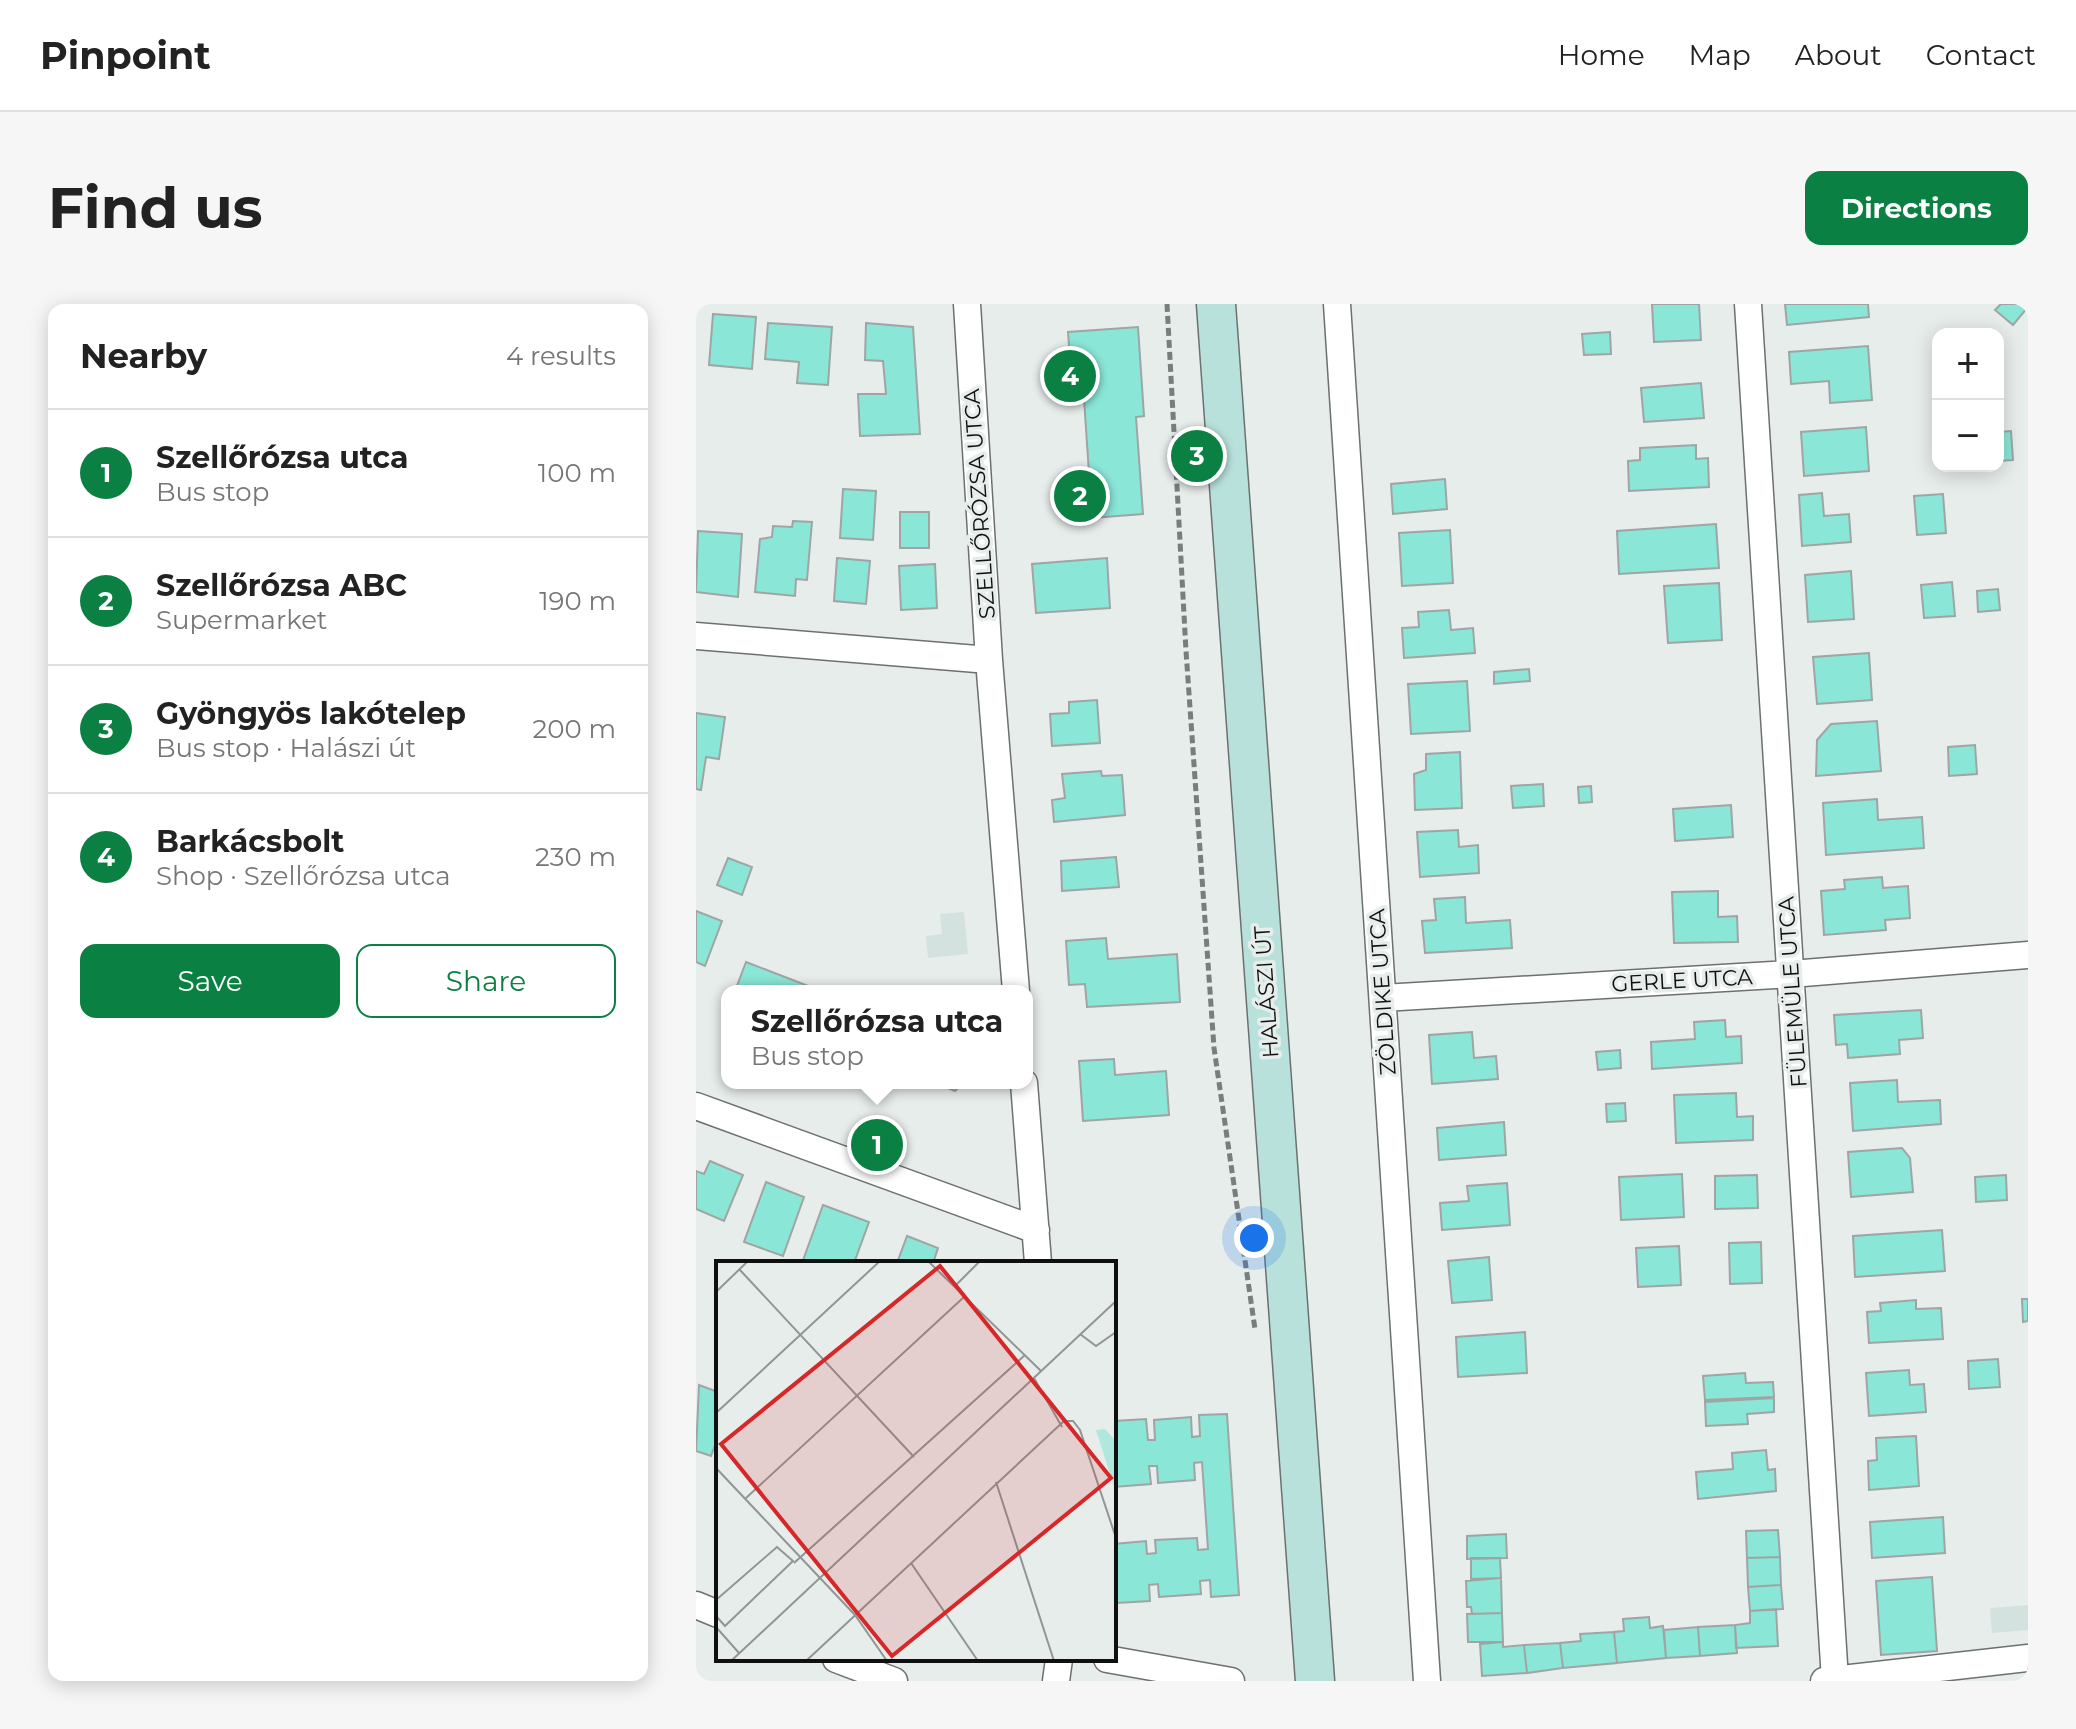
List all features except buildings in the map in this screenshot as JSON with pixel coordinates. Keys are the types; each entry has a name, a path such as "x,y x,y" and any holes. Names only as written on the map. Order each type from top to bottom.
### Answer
{"main road":[{"name":"HALÁSZI ÚT","path":"1216,304 1315,1681"}],"street":[{"name":"SZELLŐRÓZSA UTCA","path":"967,304 989,660 1016,985"},
{"name":"ZÖLDIKE UTCA","path":"1337,304 1427,1681"},
{"name":"FÜLEMÜLE UTCA","path":"1748,304 1791,974 1829,1680"},
{"path":"696,636 989,660"},
{"name":"GERLE UTCA","path":"1383,998 1791,974 2028,955"},
{"path":"1024,1089 1038,1261"},
{"path":"696,1106 1036,1230"},
{"path":"696,1605 716,1613"},
{"path":"1829,1680 2028,1658"},
{"path":"841,1661 894,1681"},
{"path":"1056,1681 1059,1661"},
{"path":"1116,1661 1231,1681"}],"path":[{"path":"1167,304 1186,651 1214,1048 1256,1332"}],"shaded area":[{"path":"964,912 968,954 928,958 926,936 942,934 940,914"},
{"path":"2028,1605 2028,1630 1992,1633 1990,1608"}],"place":[{"name":"Barkácsbolt","path":"1070,376"},
{"name":"Gyöngyös lakótelep","path":"1197,456"},
{"name":"Szellőrózsa ABC","path":"1080,496"},
{"name":"Szellőrózsa utca","path":"877,1145"}]}
